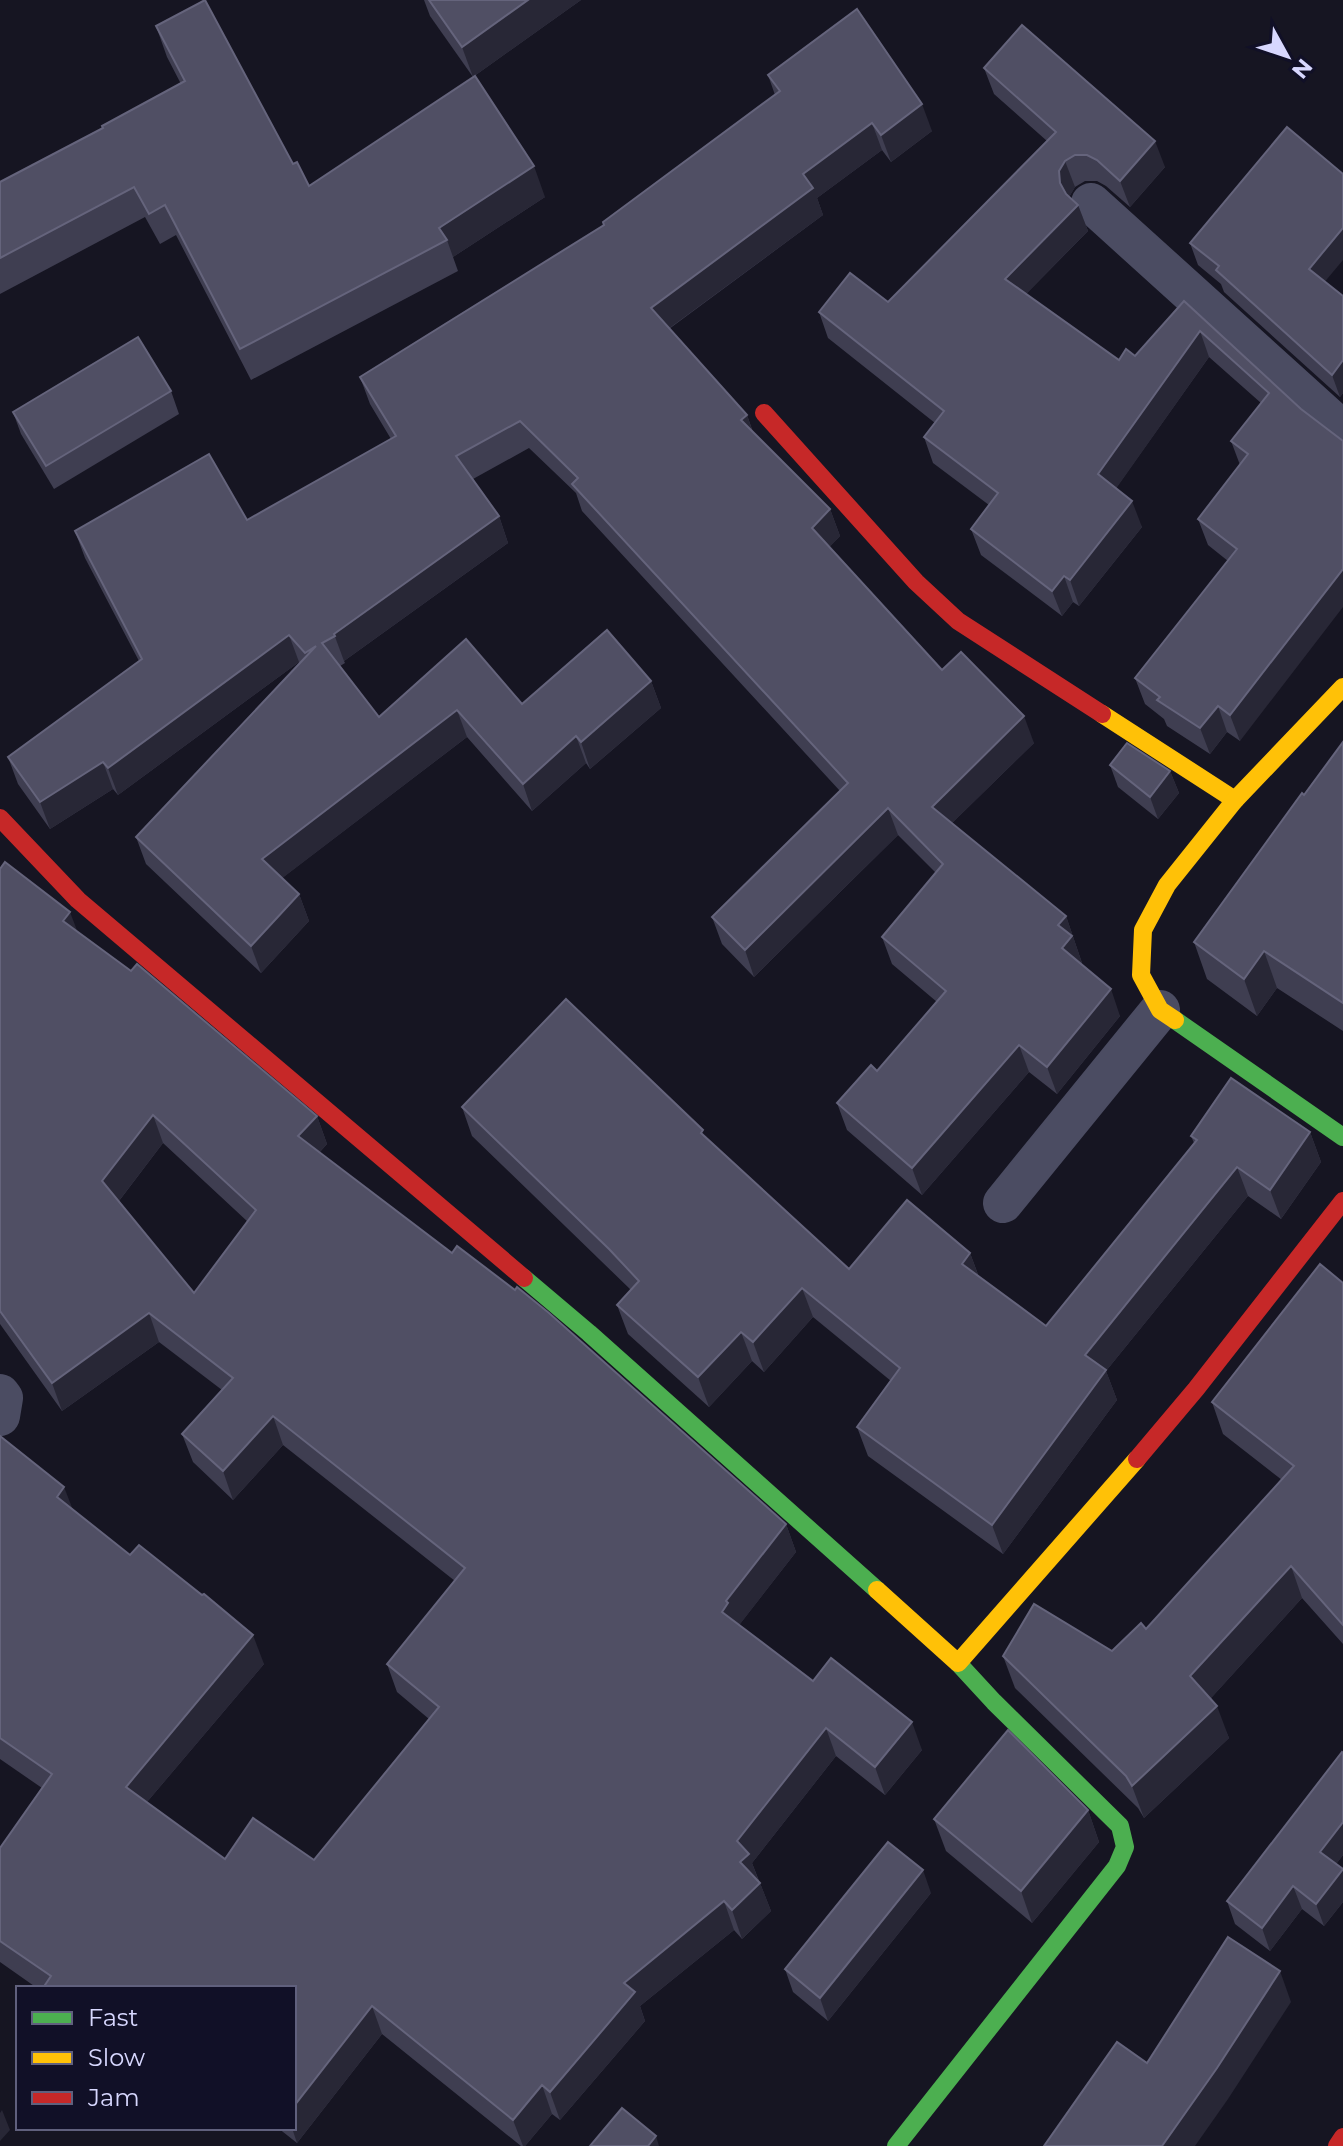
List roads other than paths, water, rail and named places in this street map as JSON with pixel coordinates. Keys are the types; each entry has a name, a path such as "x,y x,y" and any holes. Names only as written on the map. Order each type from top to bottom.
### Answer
{"street":[{"path":"1091,203 1343,431"},
{"path":"764,413 916,582 958,621 1235,800"},
{"path":"1343,687 1235,800 1167,885 1143,930 1141,975 1160,1010 1343,1137"},
{"path":"0,818 78,900 589,1333 958,1663 1120,1826 1125,1837 1125,1850 1117,1866 896,2146"},
{"path":"1003,1203 1160,1010"},
{"path":"958,1663 1196,1389 1343,1201"},
{"path":"0,1394 3,1398 0,1416"},
{"path":"1337,2146 1343,2137"}]}
